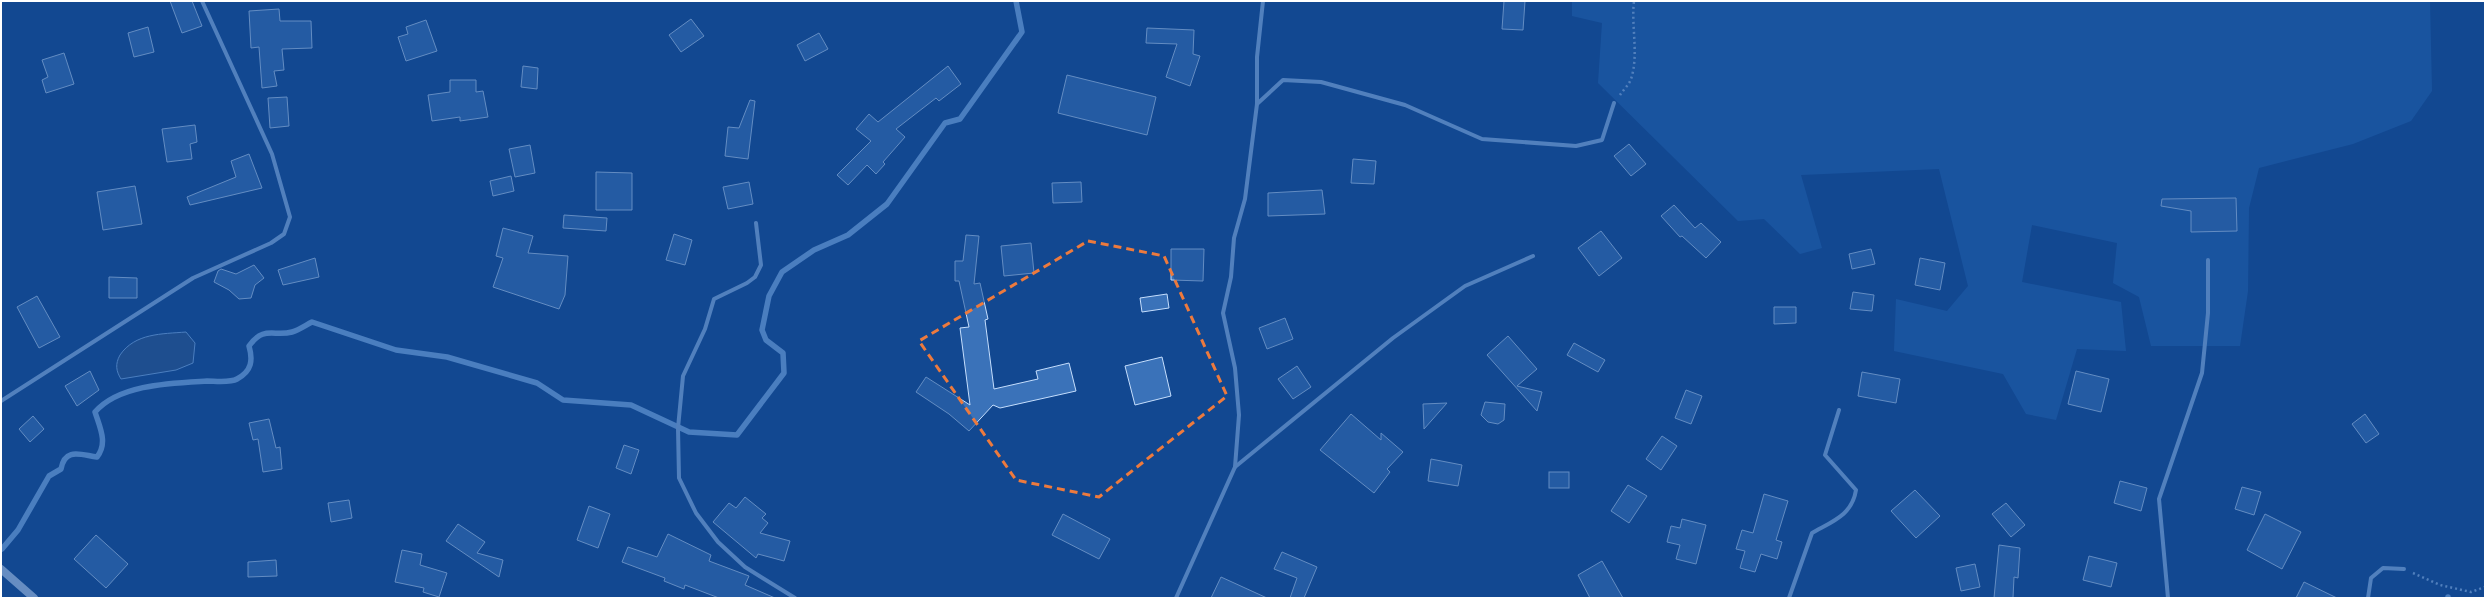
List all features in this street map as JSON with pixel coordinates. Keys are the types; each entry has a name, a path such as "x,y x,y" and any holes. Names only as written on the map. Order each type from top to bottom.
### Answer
{"street":[{"path":"1,401 193,278 271,243 284,234 290,216 272,154 202,1"},
{"path":"1176,598 1235,467 1239,415 1235,368 1223,314 1231,277 1234,238 1245,199 1257,104 1256,57 1263,1"},
{"path":"1257,104 1283,80 1321,82 1405,105 1482,140 1576,146 1602,140 1614,103"},
{"path":"756,223 761,266 759,271 747,283 714,299 705,329 685,368 678,428 678,471 679,478 696,513 718,542 745,567 795,598"},
{"path":"1235,467 1393,338 1465,286 1533,256"},
{"path":"2168,598 2159,499 2202,373 2208,313 2208,260"},
{"path":"1789,598 1812,533 1838,518 1854,504 1856,490 1825,455 1839,410"},
{"path":"2368,598 2371,578 2383,568 2404,569"},
{"path":"1,569 34,598"}],"path":[{"path":"1614,103 1631,80 1634,58 1632,20 1634,1"},
{"path":"2404,569 2440,585 2471,592 2485,586"}],"highlighted area":[{"path":"1088,241 1164,256 1227,396 1099,497 1016,480 919,341"}],"shaded area":[{"path":"1572,1 2430,1 2432,91 2411,121 2353,144 2259,168 2249,208 2248,291 2240,346 2151,346 2139,297 2113,283 2117,243 2032,225 2022,282 2121,302 2126,351 2077,349 2056,420 2026,414 2003,374 1894,351 1896,299 1947,311 1968,286 1939,169 1801,175 1822,248 1800,254 1764,219 1738,221 1598,83 1602,23 1572,16"},
{"path":"186,332 195,343 193,363 176,370 121,379 117,370 117,361 120,355 133,342 159,334"}],"building":[{"path":"170,1 192,1 202,26 182,33"},
{"path":"1504,1 1525,1 1523,30 1502,29"},
{"path":"279,9 280,21 311,21 312,48 282,49 284,70 274,71 277,86 262,88 259,47 251,48 249,11"},
{"path":"691,19 704,36 681,52 669,35"},
{"path":"426,20 437,51 406,61 398,37 408,34 406,27"},
{"path":"148,27 154,52 134,57 128,33"},
{"path":"1147,28 1194,30 1193,54 1200,56 1190,86 1166,77 1177,44 1146,43"},
{"path":"819,33 828,49 805,61 797,45"},
{"path":"64,53 74,84 46,93 42,80 48,77 42,60"},
{"path":"523,66 538,68 537,89 521,87"},
{"path":"948,66 961,84 939,101 936,98 896,129 905,137 883,162 885,164 876,174 867,165 848,185 837,175 871,141 856,129 869,114 878,122"},
{"path":"1067,75 1156,97 1147,135 1058,113"},
{"path":"450,80 476,80 476,92 483,91 488,117 460,121 460,117 432,121 428,95 450,92"},
{"path":"287,97 289,126 270,128 268,98"},
{"path":"750,100 755,101 748,159 725,156 728,127 739,128"},
{"path":"195,125 197,142 190,144 192,159 167,162 162,129"},
{"path":"1629,144 1646,164 1631,176 1614,156"},
{"path":"530,145 535,173 515,177 509,149"},
{"path":"249,154 262,188 190,205 187,197 236,177 231,161"},
{"path":"1353,159 1376,161 1374,184 1351,183"},
{"path":"596,172 632,173 632,210 596,210"},
{"path":"511,176 514,191 493,196 490,181"},
{"path":"749,182 753,204 728,209 723,187"},
{"path":"1081,182 1082,202 1053,203 1052,183"},
{"path":"135,186 142,224 103,230 97,192"},
{"path":"1322,190 1325,214 1268,216 1268,193"},
{"path":"2236,198 2237,231 2191,232 2191,211 2161,206 2162,199"},
{"path":"1674,205 1695,228 1701,223 1721,242 1706,258 1682,236 1680,237 1661,216"},
{"path":"564,215 607,218 606,231 563,228"},
{"path":"503,228 533,236 528,253 568,256 565,295 559,309 493,287 503,258 496,256"},
{"path":"1601,231 1622,258 1599,276 1578,248"},
{"path":"674,234 692,240 685,265 666,260"},
{"path":"966,235 979,236 974,284 980,283 988,319 985,320 994,389 1038,379 1036,371 1069,363 1076,391 1000,408 993,405 969,431 949,414 916,392 926,377 970,405 960,328 969,327 959,281 955,281 955,261 963,261"},
{"path":"1031,243 1034,273 1004,276 1001,246"},
{"path":"1171,249 1204,249 1203,281 1171,280"},
{"path":"1871,249 1875,264 1852,269 1849,254"},
{"path":"315,258 319,277 283,285 278,270"},
{"path":"1920,258 1945,263 1940,290 1915,285"},
{"path":"254,265 264,278 255,285 251,298 239,299 229,290 214,282 218,271 221,269 236,274"},
{"path":"109,277 137,278 137,298 109,298"},
{"path":"1853,292 1874,295 1872,311 1850,309"},
{"path":"1167,294 1169,308 1142,312 1140,298"},
{"path":"37,296 60,337 39,348 17,307"},
{"path":"1774,307 1796,307 1796,323 1774,324"},
{"path":"1285,318 1293,339 1267,349 1259,328"},
{"path":"1508,336 1537,369 1517,386 1542,392 1537,411 1487,355"},
{"path":"1574,343 1605,360 1598,372 1567,355"},
{"path":"1162,357 1171,396 1135,405 1125,366"},
{"path":"1297,366 1311,387 1293,399 1278,379"},
{"path":"90,371 99,390 77,406 65,386"},
{"path":"2076,371 2109,379 2101,412 2068,404"},
{"path":"1862,372 1900,379 1896,403 1858,396"},
{"path":"1686,390 1702,396 1691,424 1675,418"},
{"path":"1485,402 1505,404 1504,420 1498,424 1488,422 1481,415"},
{"path":"1447,403 1424,429 1423,404"},
{"path":"1351,414 1381,440 1381,433 1403,452 1387,469 1390,472 1374,493 1320,450"},
{"path":"2365,414 2379,434 2366,443 2352,424"},
{"path":"33,416 44,429 30,442 19,429"},
{"path":"269,419 276,448 280,447 282,469 263,472 258,439 253,440 249,423"},
{"path":"1662,436 1677,446 1661,470 1646,459"},
{"path":"624,445 639,450 631,474 616,468"},
{"path":"1431,459 1462,465 1458,486 1428,481"},
{"path":"1549,472 1569,472 1569,488 1549,488"},
{"path":"2120,481 2147,488 2141,511 2114,503"},
{"path":"1628,485 1647,496 1629,523 1611,511"},
{"path":"2242,487 2261,492 2254,515 2235,509"},
{"path":"1915,490 1940,516 1916,538 1891,511"},
{"path":"1764,494 1788,501 1776,540 1782,542 1777,559 1761,554 1755,572 1740,568 1745,551 1736,549 1742,530 1753,533"},
{"path":"745,497 766,514 762,518 768,523 760,533 790,541 784,561 758,554 756,558 713,522 729,503 736,508"},
{"path":"349,500 352,518 331,522 328,503"},
{"path":"2006,503 2025,525 2011,537 1992,514"},
{"path":"589,506 610,514 598,548 577,540"},
{"path":"1063,514 1110,539 1099,559 1052,535"},
{"path":"2265,514 2301,532 2282,569 2247,550"},
{"path":"1682,519 1706,525 1696,564 1676,559 1680,545 1667,542 1671,526 1680,528"},
{"path":"458,524 485,542 477,553 503,560 499,577 446,541"},
{"path":"668,534 711,555 709,561 749,576 745,585 775,598 719,598 685,585 684,589 664,581 665,578 622,562 628,547 657,557"},
{"path":"96,535 128,564 106,588 74,559"},
{"path":"1999,545 2020,548 2018,578 2014,577 2013,598 1994,598"},
{"path":"402,550 422,554 420,565 447,573 439,597 423,592 424,588 395,582"},
{"path":"1282,552 1317,567 1304,598 1290,598 1297,578 1274,569"},
{"path":"2089,556 2117,563 2111,587 2083,580"},
{"path":"276,560 277,576 248,577 248,562"},
{"path":"1602,561 1623,598 1590,598 1578,575"},
{"path":"1975,564 1980,587 1961,591 1956,568"},
{"path":"1221,577 1267,598 1211,598"},
{"path":"2304,582 2337,598 2296,598"}],"waterway":[{"path":"2,549 18,530 49,476 61,469 66,458 74,454 97,457 103,441 95,412 105,403 132,390 163,384 227,381 237,379 246,372 250,365 251,356 249,346 254,340 264,334 292,332 312,322 396,350 447,357 537,383 563,400 631,405 689,432 737,435 784,373 783,353 766,340 762,330 769,296 782,272 814,250 848,235 887,204 945,123 960,119 1022,32 1016,1"}]}
